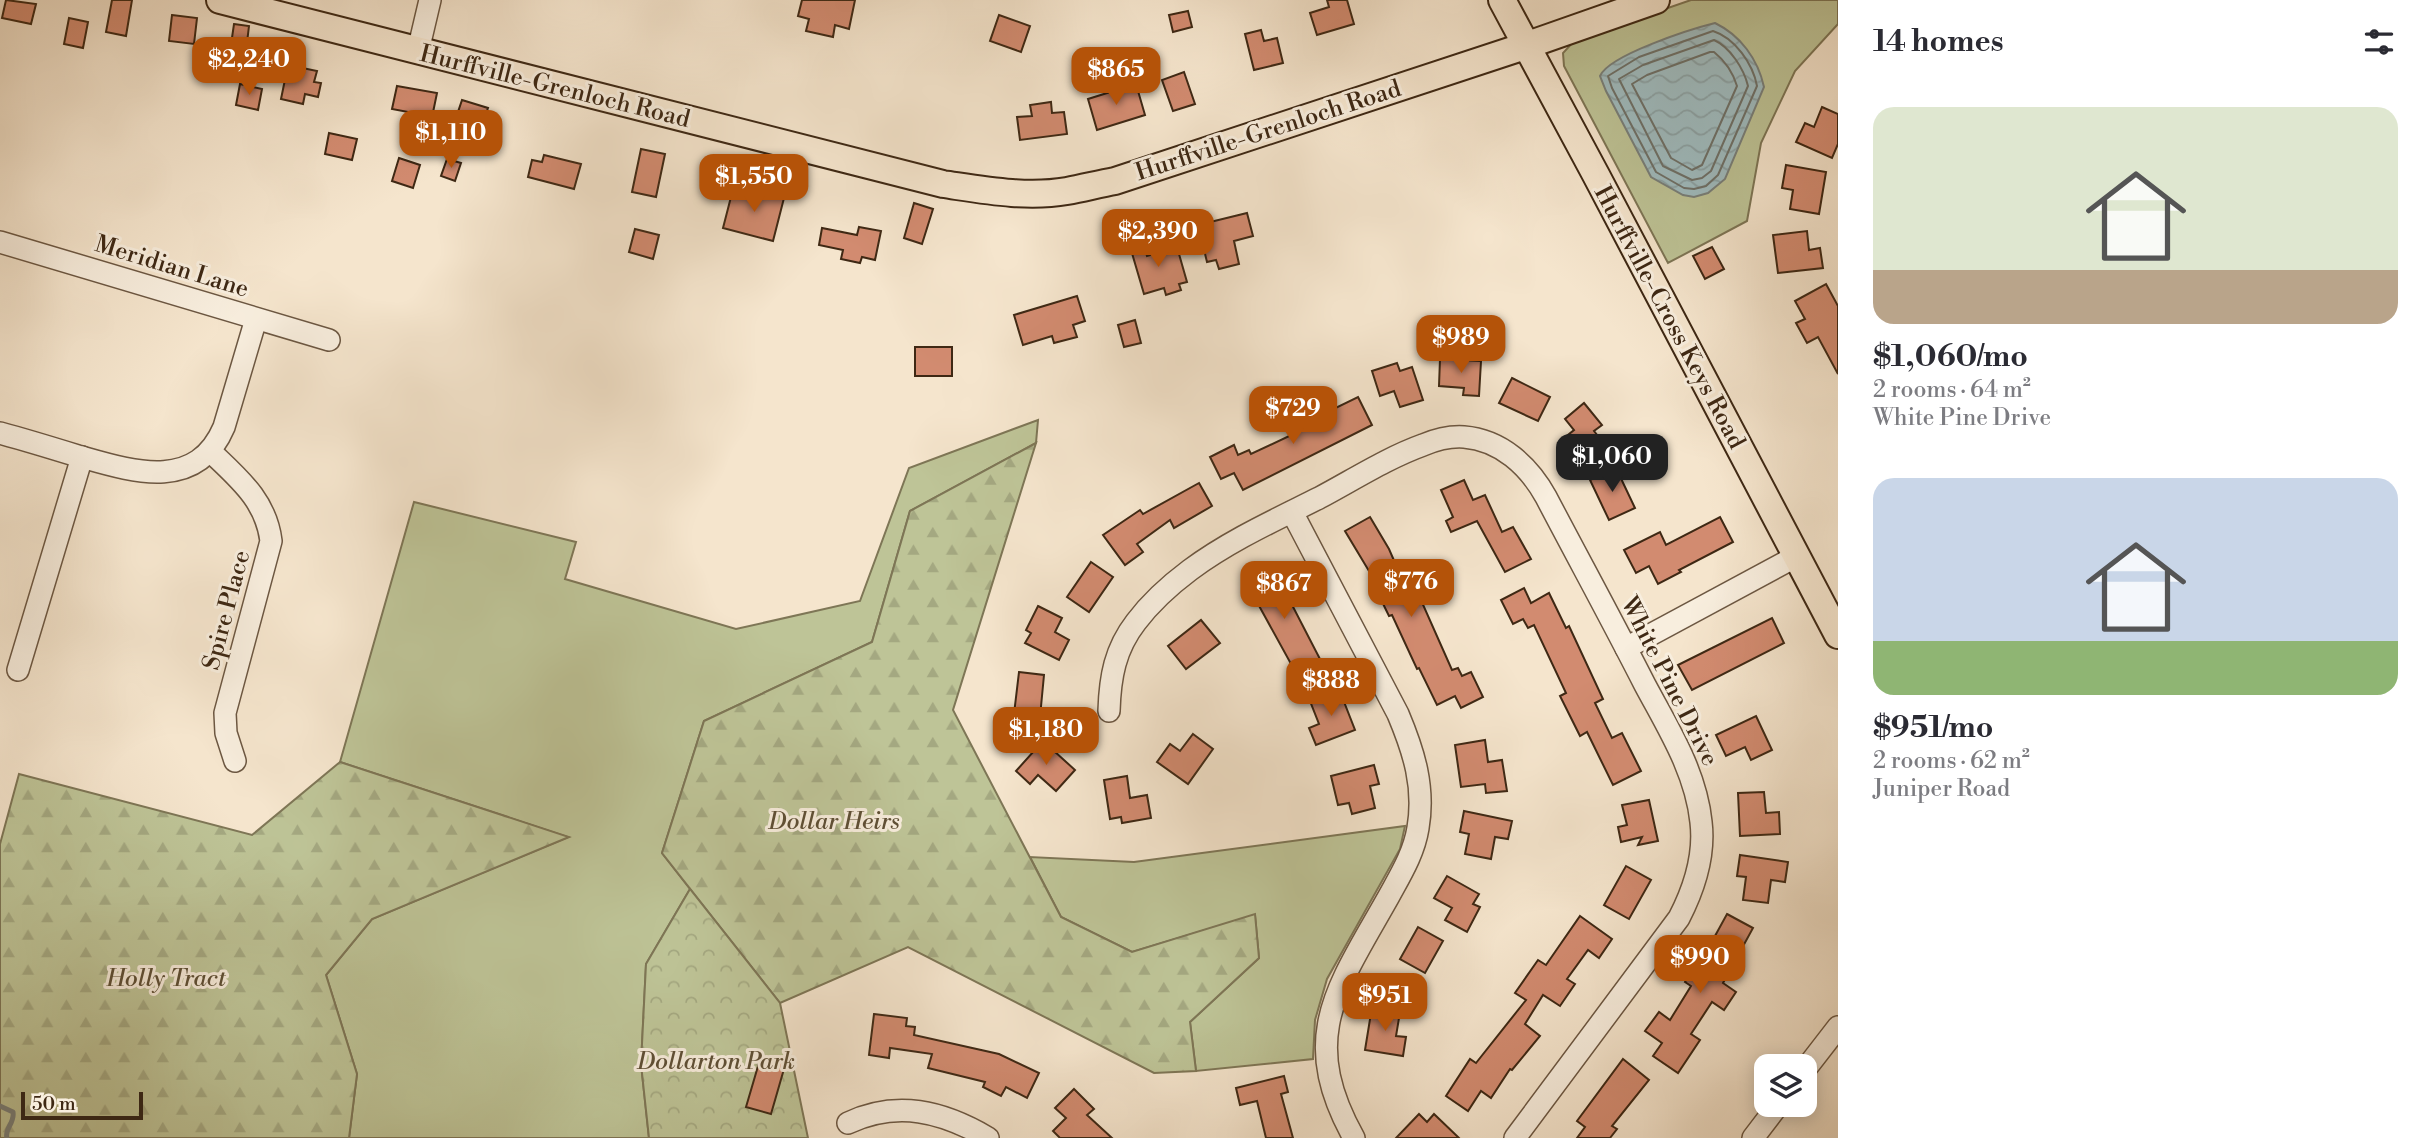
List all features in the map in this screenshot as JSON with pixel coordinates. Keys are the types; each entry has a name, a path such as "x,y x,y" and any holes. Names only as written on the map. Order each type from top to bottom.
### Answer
{"main road":[{"name":"Hurffville-Grenloch Road","path":"220,0 943,184 997,192 1037,193 1066,191 1115,181 1657,0"},
{"name":"Hurffville-Cross Keys Road","path":"1502,0 1838,635"}],"street":[{"path":"418,51 430,0"},
{"name":"Meridian Lane","path":"0,242 329,340"},
{"path":"0,433 127,470 151,473 178,469 197,461 210,451 224,427 256,318"},
{"name":"White Pine Drive","path":"1109,711 1110,686 1119,651 1134,624 1173,584 1205,559 1426,443 1464,438 1486,443 1519,461 1538,482 1677,746 1696,793 1702,824 1697,871 1687,903 1679,918 1515,1138"},
{"name":"Spire Place","path":"210,451 242,481 260,503 268,523 271,541 270,555 225,713 226,733 234,761"},
{"path":"18,670 82,457"},
{"path":"1292,512 1398,714 1412,749 1420,782 1418,829 1410,856 1343,978 1329,1011 1326,1068 1335,1100 1354,1138"},
{"path":"1626,648 1795,557"},
{"path":"1817,1054 1838,1027"},
{"path":"848,1123 878,1111 917,1111 948,1119 988,1138"},
{"path":"1753,1138 1769,1117"}],"green space":[{"path":"1691,0 1838,0 1838,24 1795,71 1761,143 1747,221 1668,263 1564,66 1563,53 1575,40"},
{"path":"1038,420 1036,443 910,511 872,642 704,721 662,853 690,889 646,964 641,1064 649,1138 349,1138 357,1074 326,975 372,919 568,837 340,762 414,502 576,542 565,579 736,629 860,601 909,468"},
{"name":"Dollar Heirs","path":"1036,443 953,710 1061,917 1132,952 1255,914 1259,958 1190,1022 1196,1071 1154,1073 908,947 780,1003 662,853 704,721 872,642 910,511"},
{"name":"Holly Tract","path":"340,762 569,837 372,919 326,975 357,1074 349,1138 0,1138 0,844 19,774 252,835"},
{"path":"1405,826 1400,849 1327,979 1315,1020 1313,1059 1196,1071 1190,1022 1259,958 1255,915 1132,952 1061,917 1030,857 1134,862"},
{"name":"Dollarton Park","path":"690,889 780,1003 808,1138 649,1138 641,1064 646,964"}],"water":[{"path":"1715,23 1732,34 1747,49 1764,87 1725,179 1708,193 1694,197 1683,195 1651,177 1600,76 1618,60 1634,52"}],"building":[{"path":"6,0 36,4 31,24 2,18"},
{"path":"112,0 132,0 126,36 106,32"},
{"path":"802,0 855,0 849,29 835,25 833,37 806,31 809,19 798,16"},
{"path":"1327,0 1347,0 1354,24 1317,35 1310,13 1329,7"},
{"path":"1188,11 1192,27 1173,32 1169,15"},
{"path":"172,15 197,18 194,44 169,41"},
{"path":"999,15 1030,26 1021,52 990,41"},
{"path":"69,18 88,22 83,48 64,44"},
{"path":"234,24 249,26 244,67 228,65"},
{"path":"1261,30 1264,41 1277,38 1283,63 1254,70 1245,34"},
{"path":"288,65 317,71 314,82 321,83 318,97 305,94 303,104 281,99"},
{"path":"1184,72 1195,104 1173,111 1162,80"},
{"path":"240,84 262,89 258,110 236,105"},
{"path":"1136,84 1145,115 1097,130 1088,99"},
{"path":"397,86 437,93 430,127 417,124 419,114 392,109"},
{"path":"462,100 488,108 476,142 451,133"},
{"path":"1051,102 1052,113 1064,112 1067,134 1020,140 1017,117 1032,116 1030,105"},
{"path":"1822,107 1838,114 1838,144 1832,158 1796,142 1805,123 1814,127"},
{"path":"329,133 357,139 352,160 325,154"},
{"path":"641,149 665,154 656,197 632,192"},
{"path":"544,155 581,164 574,189 528,177 532,160 542,162"},
{"path":"399,158 420,165 413,188 392,181"},
{"path":"447,159 461,163 455,181 441,176"},
{"path":"1786,165 1826,172 1819,214 1790,209 1793,190 1782,188"},
{"path":"745,188 784,198 773,241 723,228 732,193 743,196"},
{"path":"914,203 933,209 922,244 904,238"},
{"path":"1247,213 1253,236 1234,241 1239,264 1219,269 1216,260 1207,262 1198,225"},
{"path":"859,227 881,231 875,260 862,257 860,263 841,259 843,250 819,245 822,228 857,235"},
{"path":"635,229 659,235 653,259 629,252"},
{"path":"1807,231 1809,250 1820,248 1823,268 1778,273 1773,235"},
{"path":"1142,239 1147,256 1177,247 1187,282 1179,284 1181,290 1166,295 1164,288 1144,294 1129,243"},
{"path":"1712,247 1724,269 1705,279 1693,256"},
{"path":"1826,284 1838,306 1838,374 1818,337 1807,343 1796,323 1805,319 1795,301"},
{"path":"1077,296 1085,321 1073,325 1077,337 1054,343 1052,336 1023,345 1014,315"},
{"path":"1135,320 1141,343 1124,347 1118,325"},
{"path":"915,347 952,347 952,376 915,376"},
{"path":"1440,359 1481,361 1479,396 1463,395 1464,388 1439,386"},
{"path":"1397,363 1400,371 1412,367 1423,400 1400,407 1394,391 1380,396 1372,371"},
{"path":"1512,378 1550,397 1538,421 1499,403"},
{"path":"1358,397 1372,425 1243,490 1234,473 1221,479 1210,457 1234,445 1238,455 1249,450 1251,454 1321,421 1319,416"},
{"path":"1584,403 1602,425 1594,431 1602,441 1574,463 1558,443 1574,430 1565,419"},
{"path":"1616,468 1635,508 1609,520 1590,480"},
{"path":"1464,480 1473,500 1485,495 1502,532 1513,527 1531,559 1505,572 1477,521 1451,532 1446,521 1453,517 1441,490"},
{"path":"1199,483 1212,506 1174,528 1170,520 1137,544 1143,552 1125,565 1103,535 1140,510 1143,514"},
{"path":"1370,517 1389,549 1405,586 1413,582 1452,670 1458,668 1462,676 1471,672 1483,697 1461,708 1455,696 1437,705 1392,615 1389,616 1370,577 1372,576 1345,531"},
{"path":"1720,517 1733,542 1658,584 1649,566 1636,573 1624,550 1660,532 1666,545"},
{"path":"1091,562 1113,577 1089,612 1067,597"},
{"path":"1274,570 1321,661 1296,673 1247,584"},
{"path":"1524,588 1531,603 1549,593 1566,628 1569,626 1603,699 1595,703 1612,738 1622,733 1641,771 1613,785 1587,732 1580,736 1560,696 1566,693 1534,625 1528,628 1523,619 1513,624 1501,600"},
{"path":"1038,606 1062,618 1055,632 1069,640 1059,660 1025,643 1031,633 1026,630"},
{"path":"1772,618 1784,643 1692,690 1678,665"},
{"path":"1201,620 1220,643 1186,669 1168,646"},
{"path":"1019,672 1044,675 1040,717 1014,714"},
{"path":"1339,689 1355,730 1316,745 1309,728 1319,724 1310,701"},
{"path":"1756,716 1772,750 1751,760 1745,747 1726,756 1716,735"},
{"path":"1193,734 1213,749 1188,784 1157,762 1170,744 1180,751"},
{"path":"1485,740 1488,762 1502,760 1507,791 1486,793 1485,784 1461,787 1455,745"},
{"path":"1043,741 1075,770 1056,791 1038,775 1030,784 1016,771"},
{"path":"1374,765 1379,784 1370,786 1375,808 1352,814 1349,803 1338,805 1331,776"},
{"path":"1127,776 1130,798 1147,795 1151,818 1122,823 1121,817 1110,819 1104,780"},
{"path":"1764,792 1766,813 1779,812 1780,834 1740,836 1738,793"},
{"path":"1649,800 1658,841 1638,845 1642,837 1621,842 1618,827 1627,825 1622,805"},
{"path":"1464,811 1512,821 1508,839 1495,837 1491,859 1465,854 1469,834 1460,832"},
{"path":"1740,855 1788,862 1785,882 1771,880 1768,903 1743,900 1746,877 1737,876"},
{"path":"1626,866 1651,880 1629,919 1604,905"},
{"path":"1447,876 1479,894 1473,904 1480,907 1467,932 1445,920 1452,908 1434,898"},
{"path":"1727,914 1753,928 1723,983 1736,992 1724,1010 1712,1002 1691,1034 1700,1040 1678,1073 1653,1056 1662,1043 1645,1031 1659,1012 1670,1020 1691,986 1685,982 1695,965 1698,967"},
{"path":"1580,916 1612,939 1599,958 1588,950 1567,979 1575,984 1560,1006 1543,995 1525,1024 1540,1036 1512,1070 1510,1069 1491,1098 1481,1091 1468,1111 1446,1096 1470,1059 1476,1063 1526,1000 1515,993 1538,960 1546,965"},
{"path":"1418,927 1443,941 1425,973 1400,959"},
{"path":"1372,1007 1400,1012 1396,1036 1406,1037 1403,1056 1365,1050"},
{"path":"874,1014 907,1018 906,1026 915,1027 914,1035 999,1054 1039,1073 1027,1098 1006,1087 1001,1096 983,1087 985,1082 928,1068 932,1054 890,1048 889,1058 869,1055"},
{"path":"761,1056 786,1062 771,1114 746,1107"},
{"path":"1623,1059 1649,1080 1612,1126 1617,1129 1610,1138 1577,1138 1585,1127 1577,1121"},
{"path":"1284,1076 1288,1092 1281,1094 1293,1138 1266,1138 1257,1101 1240,1105 1236,1088"},
{"path":"1074,1089 1094,1109 1087,1115 1112,1138 1060,1138 1053,1131 1066,1118 1055,1108"},
{"path":"1419,1114 1427,1122 1434,1114 1459,1138 1396,1138"}],"waterway":[{"path":"0,1106 13,1112 7,1138"}]}
